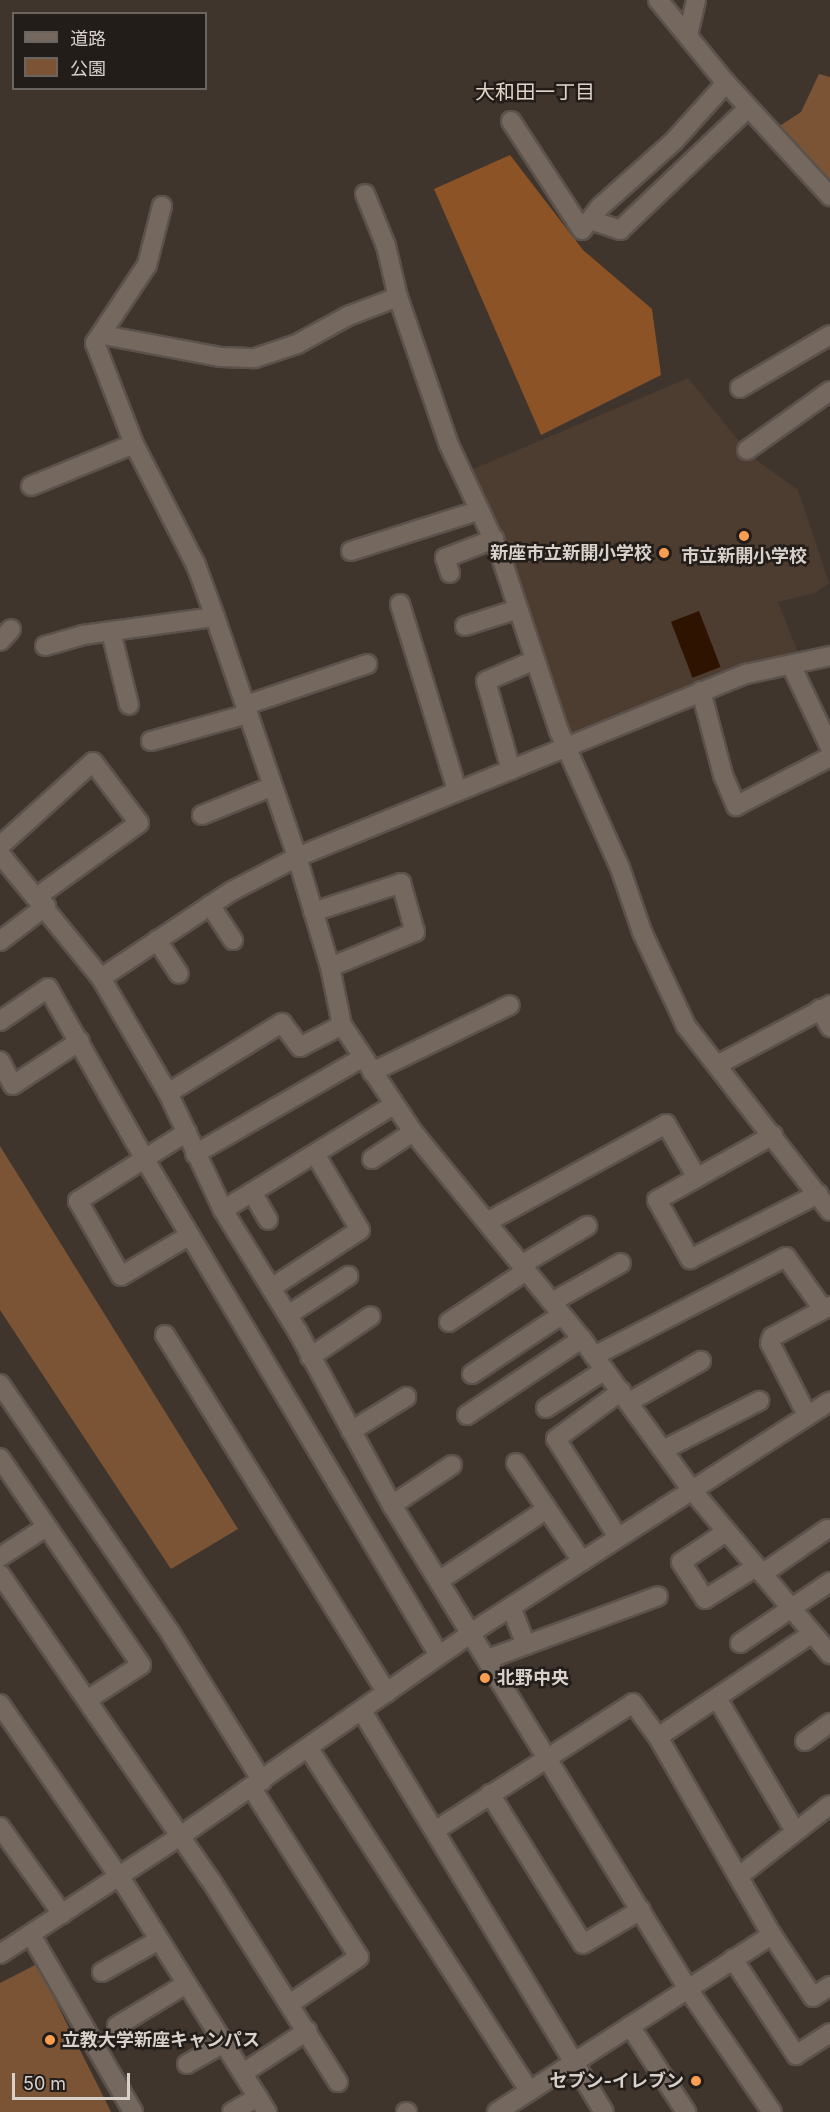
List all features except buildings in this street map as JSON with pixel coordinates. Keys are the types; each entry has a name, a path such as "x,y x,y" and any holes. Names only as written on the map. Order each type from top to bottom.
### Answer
{"street":[{"path":"658,0 726,83 830,196"},
{"path":"688,35 696,0"},
{"path":"511,121 582,230 674,141 726,83"},
{"path":"590,220 620,230 748,108"},
{"path":"365,194 386,246 398,297 449,445 477,511 494,539 559,731 568,744 657,964 686,1026 719,1064 830,1211"},
{"path":"162,206 147,265 95,344 134,444 195,565 215,617 297,857 330,967 342,1025 413,1132 582,1339 665,1449 691,1489 790,1607 823,1641 717,1698 658,1737"},
{"path":"103,335 221,357 255,358 297,344 348,316 398,297"},
{"path":"740,388 830,335"},
{"path":"747,450 830,391"},
{"path":"31,486 134,444"},
{"path":"351,551 477,511"},
{"path":"450,573 445,558 494,539"},
{"path":"400,604 457,790"},
{"path":"465,626 518,609"},
{"path":"45,646 111,632 215,617"},
{"path":"111,632 129,705"},
{"path":"101,978 210,905 297,857 457,790 511,770 568,744 746,674 830,656"},
{"path":"511,770 486,681 535,660"},
{"path":"151,741 247,709 367,664"},
{"path":"791,665 830,747"},
{"path":"701,691 723,775 736,806 830,757"},
{"path":"0,846 93,762 139,823 42,901 0,941"},
{"path":"201,815 272,787"},
{"path":"0,854 42,901 101,978 168,1093 223,1210 288,1315 392,1505 764,2110"},
{"path":"313,912 400,883 415,932 330,967"},
{"path":"210,905 232,940"},
{"path":"157,940 179,974"},
{"path":"0,1020 48,988 80,1041 144,1158 439,1655"},
{"path":"195,1154 367,1065 510,1005"},
{"path":"719,1064 825,1007 830,1026"},
{"path":"168,1093 282,1023 300,1047 342,1025"},
{"path":"0,1061 13,1085 80,1041"},
{"path":"223,1210 394,1105"},
{"path":"487,1222 666,1124 697,1178"},
{"path":"187,1132 78,1201 121,1276 190,1235"},
{"path":"372,1159 413,1132"},
{"path":"773,1135 657,1200 690,1259 818,1194"},
{"path":"271,1288 360,1230 315,1154"},
{"path":"252,1192 268,1220"},
{"path":"449,1322 587,1226"},
{"path":"546,1408 600,1363 786,1257 826,1307 772,1337 770,1343 807,1415"},
{"path":"472,1374 556,1309 621,1263"},
{"path":"288,1315 348,1276"},
{"path":"310,1357 371,1316"},
{"path":"165,1335 387,1693"},
{"path":"467,1415 582,1339"},
{"path":"618,1537 556,1438 625,1397 701,1361"},
{"path":"0,1383 171,1634 256,1784 359,1957 291,2003"},
{"path":"351,1431 406,1397"},
{"path":"665,1449 759,1401"},
{"path":"3,1947 31,1935 117,1879 309,1749 472,1632 830,1401"},
{"path":"0,1458 141,1665 87,1700"},
{"path":"516,1463 582,1561"},
{"path":"392,1505 452,1465"},
{"path":"440,1580 547,1509"},
{"path":"0,1557 46,1527"},
{"path":"726,1532 681,1562 705,1599 827,1529"},
{"path":"0,1574 291,2003 338,2082"},
{"path":"740,1643 830,1582"},
{"path":"488,1659 658,1596"},
{"path":"511,1607 526,1645"},
{"path":"717,1698 795,1832"},
{"path":"436,1830 546,1756 633,1703 658,1737 772,1935 813,1997 830,1986"},
{"path":"0,1704 186,1984 263,2105 232,2112"},
{"path":"362,1712 436,1830 604,2112"},
{"path":"805,1741 830,1723"},
{"path":"309,1749 530,2091"},
{"path":"490,1794 583,1944 642,1910"},
{"path":"739,1876 830,1805"},
{"path":"0,1827 62,1914"},
{"path":"31,1935 133,2112"},
{"path":"497,2112 772,1935"},
{"path":"102,1972 157,1941"},
{"path":"733,1959 796,2055 830,2033"},
{"path":"117,2026 186,1984"},
{"path":"630,2026 686,2112"},
{"path":"243,2073 307,2031"},
{"path":"187,2064 224,2043"}],"shaded area":[{"path":"510,155 583,250 652,309 661,375 541,435 434,189"},
{"name":"新座市立新開小学校","path":"688,378 751,456 798,490 829,583 815,593 778,602 799,655 578,735 570,730 499,524 471,470"},
{"path":"699,611 721,667 692,678 671,622"}],"green space":[{"path":"819,74 830,77 830,179 775,129 801,112"},
{"path":"0,1146 238,1529 171,1569 0,1310"},
{"name":"立教大学新座キャンパス","path":"37,1964 111,2112 0,2112 0,1983"}],"place":[{"name":"市立新開小学校","path":"744,536"},
{"name":"新座市立新開小学校","path":"664,553"},
{"name":"北野中央","path":"485,1678"},
{"name":"立教大学新座キャンパス","path":"50,2040"},
{"name":"セブン-イレブン","path":"696,2081"}],"district":[{"name":"大和田一丁目","path":"535,92"}]}
